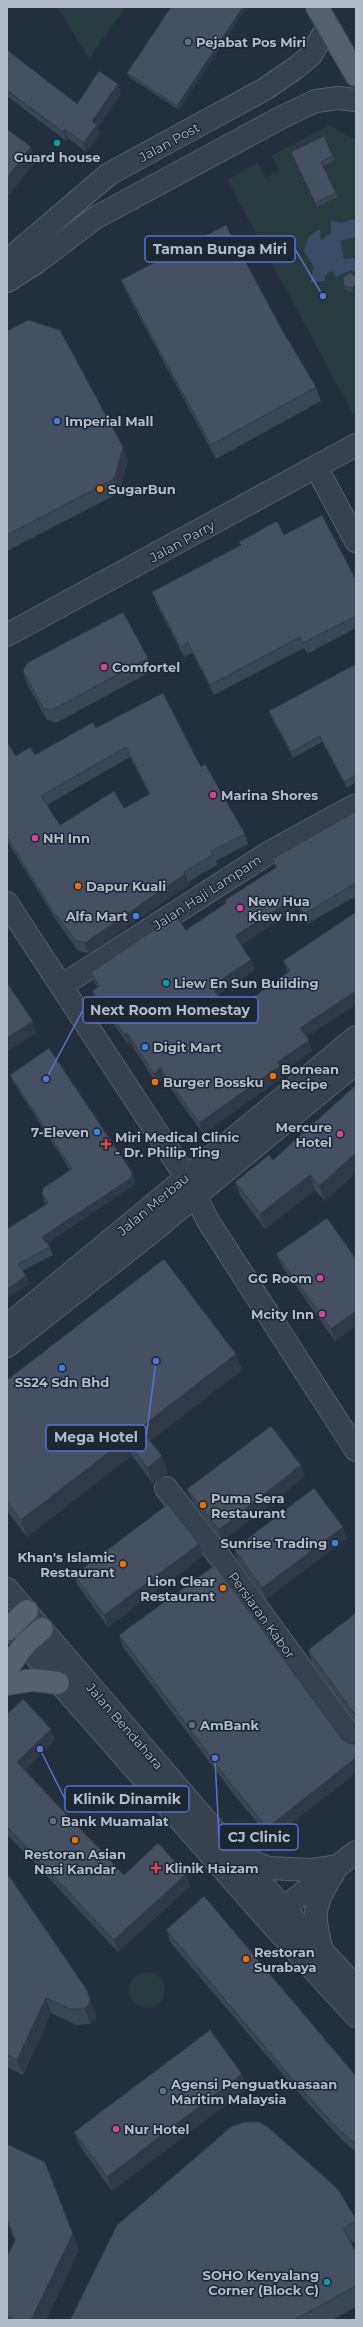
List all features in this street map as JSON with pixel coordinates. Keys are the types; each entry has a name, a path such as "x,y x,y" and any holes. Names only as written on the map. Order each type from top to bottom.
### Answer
{"main road":[{"path":"317,7 356,75"},
{"path":"8,1626 26,1610"},
{"path":"7,1668 26,1643 42,1629"},
{"path":"7,1684 33,1680 58,1683"}],"street":[{"name":"Jalan Post","path":"7,261 109,174 269,87 305,61 328,26"},
{"path":"269,87 284,116"},
{"path":"7,281 37,262 96,218 284,116 316,101 338,98 356,100"},
{"name":"Jalan Parry","path":"7,635 356,445"},
{"path":"316,468 356,541"},
{"name":"Jalan Haji Lampam","path":"61,986 270,852 356,805"},
{"path":"7,903 186,1177 208,1221 264,1311 356,1450"},
{"name":"Jalan Merbau","path":"7,1326 356,1037"},
{"name":"Jalan Merbau","path":"7,1346 196,1196 356,1063"},
{"name":"Persiaran Kabor","path":"166,1488 220,1557 356,1743"},
{"name":"Jalan Bendahara","path":"7,1589 234,1853 275,1914 356,2016"},
{"name":"Jalan Bendahara","path":"8,1626 26,1643 58,1683 275,1914 323,1953 356,1988"},
{"path":"275,1914 356,1852"},
{"path":"234,1853 268,1868 311,1870 337,1866"},
{"path":"323,1953 315,1926 315,1908 322,1892 337,1866"}],"green space":[{"path":"57,7 126,7 89,58"},
{"path":"329,125 356,140 356,412 353,414 227,180 258,163 266,178 279,170 271,156"},
{"path":"147,1972 157,1975 162,1980 165,1990 162,2000 157,2005 147,2008 137,2005 132,2000 129,1990 132,1980 137,1975"}],"water":[{"path":"353,219 356,221 356,237 340,241 344,259 356,258 356,273 352,270 335,277 333,271 325,275 325,281 310,282 314,267 304,251 309,236 320,229 321,240 331,233 331,220 341,223"}],"building":[{"name":"Pejabat Pos Miri","path":"171,7 243,7 177,106 127,73"},
{"path":"7,50 77,104 99,71 118,84 92,121 97,125 83,143 65,129 63,132 7,90"},
{"path":"7,129 31,147 7,178"},
{"path":"324,136 333,156 321,162 336,193 315,203 291,152"},
{"path":"226,225 281,328 316,387 211,445 121,280"},
{"path":"350,273 356,276 356,285 352,288 344,286 343,277"},
{"name":"Imperial Mall","path":"28,320 60,330 123,447 114,479 7,535 7,331"},
{"path":"322,515 356,580 356,616 303,643 300,637 210,685 188,643 180,647 152,592 241,545 239,542 277,521 284,535"},
{"path":"123,612 148,658 52,710 43,708 23,671 27,663"},
{"path":"356,664 356,775 344,782 320,736 291,752 269,711"},
{"path":"163,693 201,767 205,764 245,834 211,851 213,855 184,872 185,874 85,943 75,940 52,910 7,837 7,742 16,756 30,747 35,755 93,722 96,728","holes":["126,747 150,794 124,808 114,791 60,825 41,796"]},
{"path":"356,811 356,883 304,914 294,898 235,936 251,960 211,986 230,1014 290,971 283,961 356,912 356,991 300,1028 309,1040 278,1062 280,1066 199,1123 160,1068 154,1074 127,1033 125,1035 92,991 99,986 91,972 176,915 186,930 226,903 225,900 277,867 272,859"},
{"path":"7,983 33,1021 7,1038"},
{"path":"49,1048 132,1172 131,1178 42,1237 50,1247 18,1264 26,1276 7,1289 7,1229 48,1203 42,1194 43,1188 72,1169 10,1075"},
{"path":"356,1085 356,1153 319,1186 310,1175 260,1214 235,1182 269,1155 273,1160"},
{"path":"327,1218 356,1259 356,1311 331,1329 276,1254"},
{"path":"164,1259 236,1354 140,1428 162,1456 147,1468 126,1439 21,1520 7,1502 7,1380"},
{"path":"271,1426 301,1465 219,1530 187,1489"},
{"path":"314,1488 343,1527 262,1588 234,1549"},
{"path":"168,1504 199,1544 104,1615 74,1575"},
{"path":"215,1565 342,1739 347,1743 354,1744 356,1742 356,1758 267,1828 231,1784 119,1635"},
{"path":"356,1613 356,1716 308,1650"},
{"path":"23,1699 51,1729 17,1762 124,1875 158,1843 186,1874 114,1940 7,1827 7,1714"},
{"path":"7,1873 87,1990 90,1999 89,2004 85,2009 70,2009 46,1998 17,2060 7,2055"},
{"path":"204,1896 356,2076 356,2144 338,2129 292,2079 166,1930"},
{"path":"210,2030 242,2074 107,2177 74,2132"},
{"path":"245,2122 259,2122 268,2127 338,2189 356,2219 356,2221 343,2228 356,2252 356,2286 294,2320 70,2320 117,2225 232,2126"},
{"path":"7,2144 45,2162 73,2234 31,2320 15,2320 7,2316 7,2257 15,2240 7,2219"}],"place":[{"name":"Pejabat Pos Miri","path":"188,42"},
{"name":"Guard house","path":"57,143"},
{"name":"Taman Bunga Miri","path":"323,296"},
{"name":"Imperial Mall","path":"57,421"},
{"name":"SugarBun","path":"100,489"},
{"name":"Comfortel","path":"104,667"},
{"name":"Marina Shores","path":"213,795"},
{"name":"NH Inn","path":"35,838"},
{"name":"Dapur Kuali","path":"78,886"},
{"name":"New Hua Kiew Inn","path":"240,908"},
{"name":"Alfa Mart","path":"136,916"},
{"name":"Liew En Sun Building","path":"166,983"},
{"name":"Digit Mart","path":"145,1047"},
{"name":"Bornean Recipe","path":"273,1076"},
{"name":"Next Room Homestay","path":"46,1079"},
{"name":"Burger Bossku","path":"155,1082"},
{"name":"7-Eleven","path":"97,1132"},
{"name":"Mercure Hotel","path":"340,1134"},
{"name":"Miri Medical Clinic - Dr. Philip Ting","path":"106,1144"},
{"name":"GG Room","path":"320,1278"},
{"name":"Mcity Inn","path":"322,1314"},
{"name":"Mega Hotel","path":"156,1361"},
{"name":"SS24 Sdn Bhd","path":"62,1368"},
{"name":"Puma Sera Restaurant","path":"203,1505"},
{"name":"Sunrise Trading","path":"335,1543"},
{"name":"Khan's Islamic Restaurant","path":"123,1564"},
{"name":"Lion Clear Restaurant","path":"223,1588"},
{"name":"AmBank","path":"192,1725"},
{"name":"Klinik Dinamik","path":"40,1749"},
{"name":"CJ Clinic","path":"215,1758"},
{"name":"Bank Muamalat","path":"53,1821"},
{"name":"Restoran Asian Nasi Kandar","path":"75,1840"},
{"name":"Klinik Haizam","path":"156,1868"},
{"name":"Restoran Surabaya","path":"246,1959"},
{"name":"Agensi Penguatkuasaan Maritim Malaysia","path":"163,2091"},
{"name":"Nur Hotel","path":"116,2129"},
{"name":"SOHO Kenyalang Corner (Block C)","path":"327,2282"}]}
